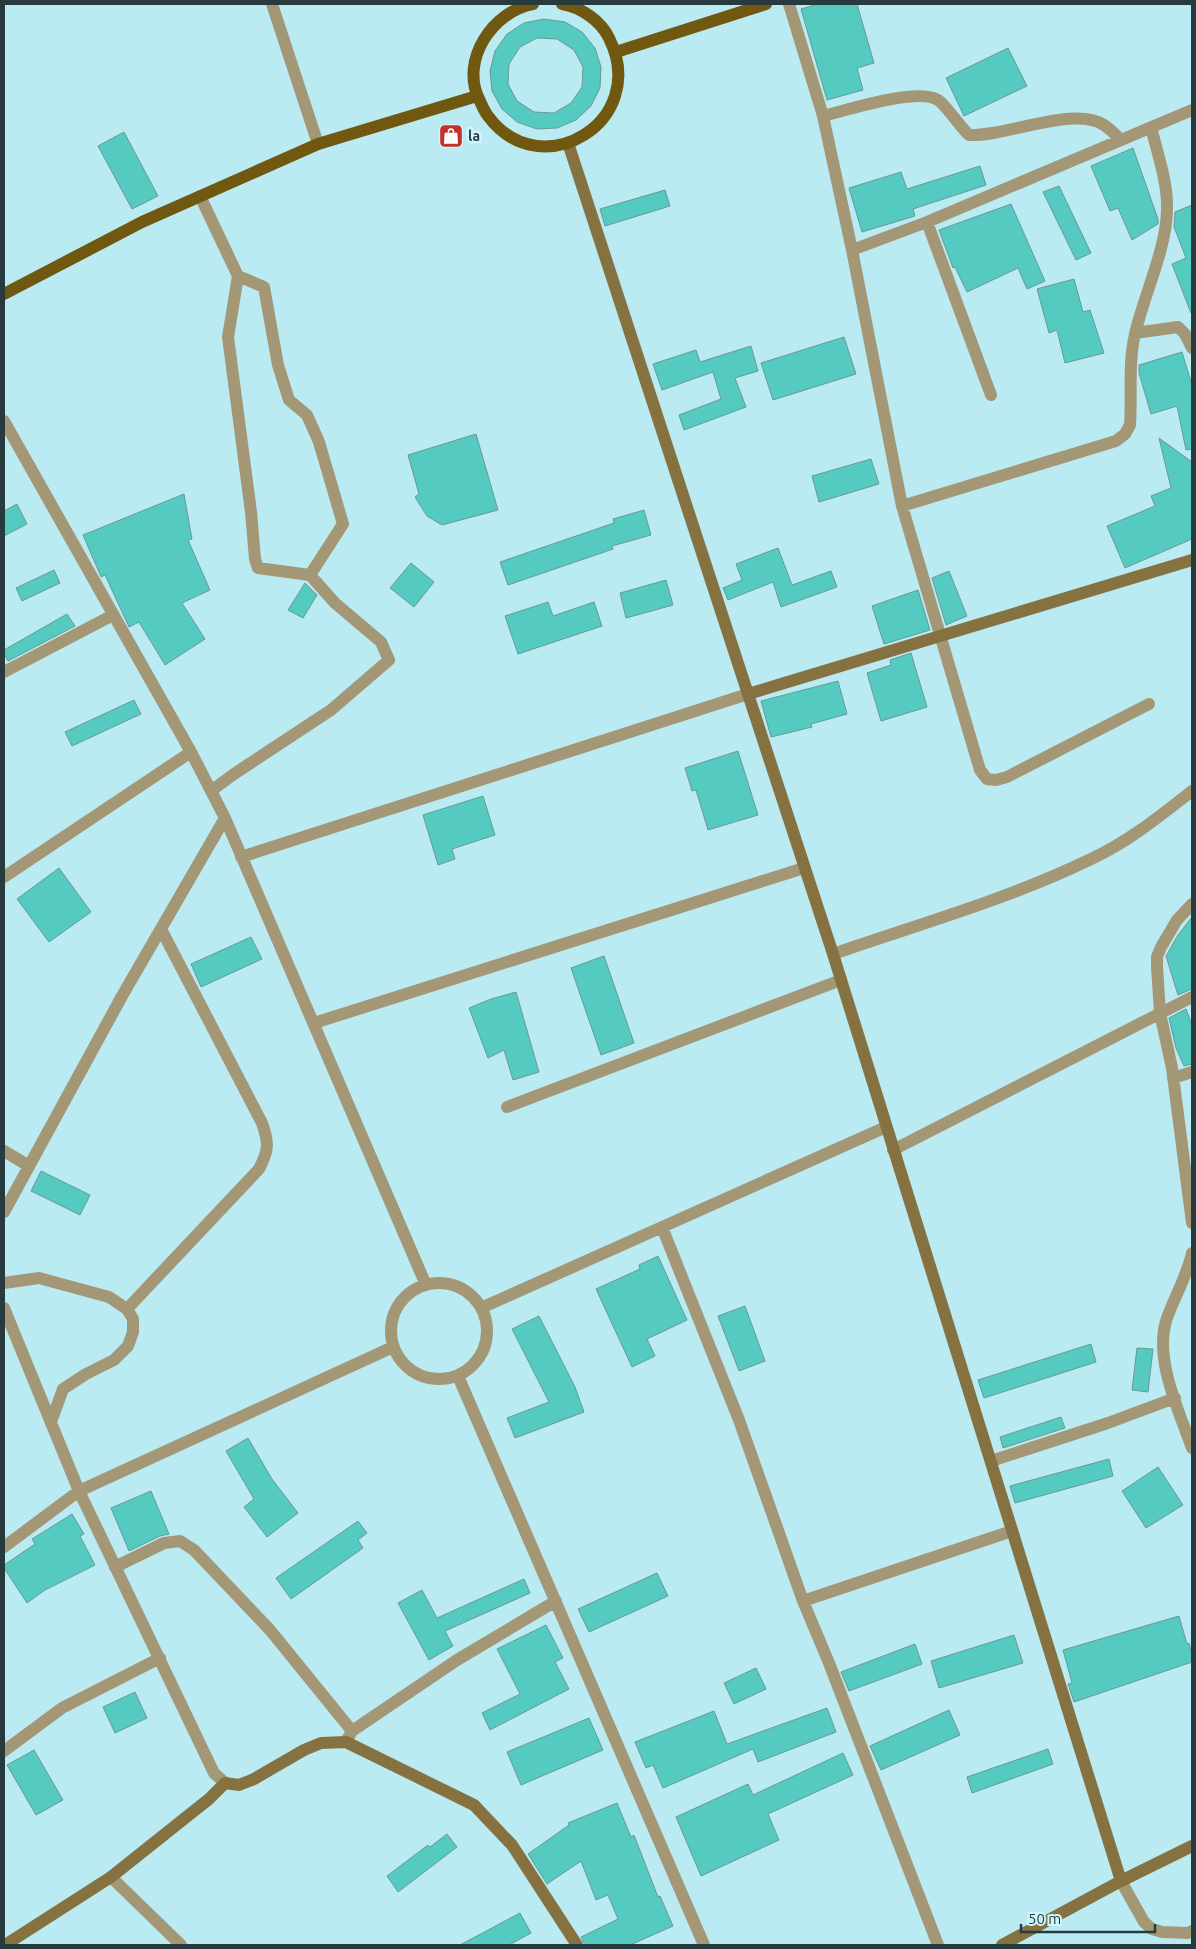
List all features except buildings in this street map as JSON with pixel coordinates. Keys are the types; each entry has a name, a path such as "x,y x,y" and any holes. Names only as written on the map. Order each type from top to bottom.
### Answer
{"main road":[{"path":"526,4 503,16 484,38 478,52 474,74 477,96 487,116 503,132 523,143 546,147 568,143 588,133 605,117 616,97 620,75 616,52 606,32 590,15 569,5 562,4"},
{"path":"616,52 766,4"},
{"path":"4,294 142,222 318,144 477,96"},
{"path":"568,143 833,954 1121,1881"},
{"path":"748,694 1192,560"},
{"path":"5,1945 111,1877 209,1799 225,1783 239,1785 254,1779 304,1750 321,1743 349,1736 474,1805 512,1845 577,1945"},
{"path":"1002,1945 1121,1881 1192,1846"}],"street":[{"path":"272,4 318,144"},
{"path":"789,4 824,116 902,506 939,637 980,770 987,779 996,780 1007,777 1149,704"},
{"path":"824,116 906,96 924,95 938,100 969,135 982,136 1069,118 1086,119 1103,124 1121,140"},
{"path":"852,250 927,222 1192,110"},
{"path":"902,506 1116,441 1125,434 1130,425 1131,354 1135,333 1165,230 1167,209 1166,196 1151,127"},
{"path":"200,196 238,276 228,337 251,512 255,559 258,568 310,575 335,603 380,642 389,660 331,710 211,791"},
{"path":"927,222 991,395"},
{"path":"238,276 264,287 278,365 289,400 307,415 319,442 343,524 310,575"},
{"path":"1135,333 1178,328 1185,334 1192,348"},
{"path":"4,422 191,752 225,818 426,1285"},
{"path":"4,672 113,615"},
{"path":"241,857 748,694"},
{"path":"4,877 191,752"},
{"path":"833,954 1013,892 1092,859 1142,829 1192,791"},
{"path":"4,1212 161,929 225,818"},
{"path":"314,1024 804,868"},
{"path":"1192,904 1177,920 1157,957 1160,1013 1173,1078 1192,1223"},
{"path":"127,1309 259,1169 267,1154 267,1138 262,1123 161,929"},
{"path":"507,1107 841,980"},
{"path":"893,1150 1192,997"},
{"path":"1173,1078 1192,1072"},
{"path":"481,1308 886,1127"},
{"path":"4,1151 29,1166"},
{"path":"662,1227 739,1420 803,1601 833,1672 938,1945"},
{"path":"1192,1253 1183,1280 1166,1319 1162,1342 1166,1370 1192,1448"},
{"path":"4,1283 39,1278 110,1296 127,1309 133,1319 133,1332 128,1346 114,1360 86,1374 63,1389 51,1422"},
{"path":"442,1283 458,1287 471,1295 481,1308 487,1323 487,1339 481,1354 472,1367 458,1376 442,1379 427,1378 412,1372 401,1361 394,1347 391,1332 393,1316 401,1302 412,1292 426,1285 442,1283"},
{"path":"4,1308 79,1491 214,1773 225,1783"},
{"path":"4,1547 79,1491 394,1347"},
{"path":"458,1376 704,1945"},
{"path":"991,1461 1108,1423 1175,1398"},
{"path":"803,1601 1012,1531"},
{"path":"116,1567 164,1543 180,1541 194,1550 270,1630 349,1736 457,1660 556,1601"},
{"path":"4,1751 62,1708 160,1658"},
{"path":"111,1877 181,1945"},
{"path":"1121,1881 1144,1922 1152,1930 1192,1932"},
{"path":"1160,1945 1162,1932"}],"place":[{"name":"la","path":"451,136"}]}
